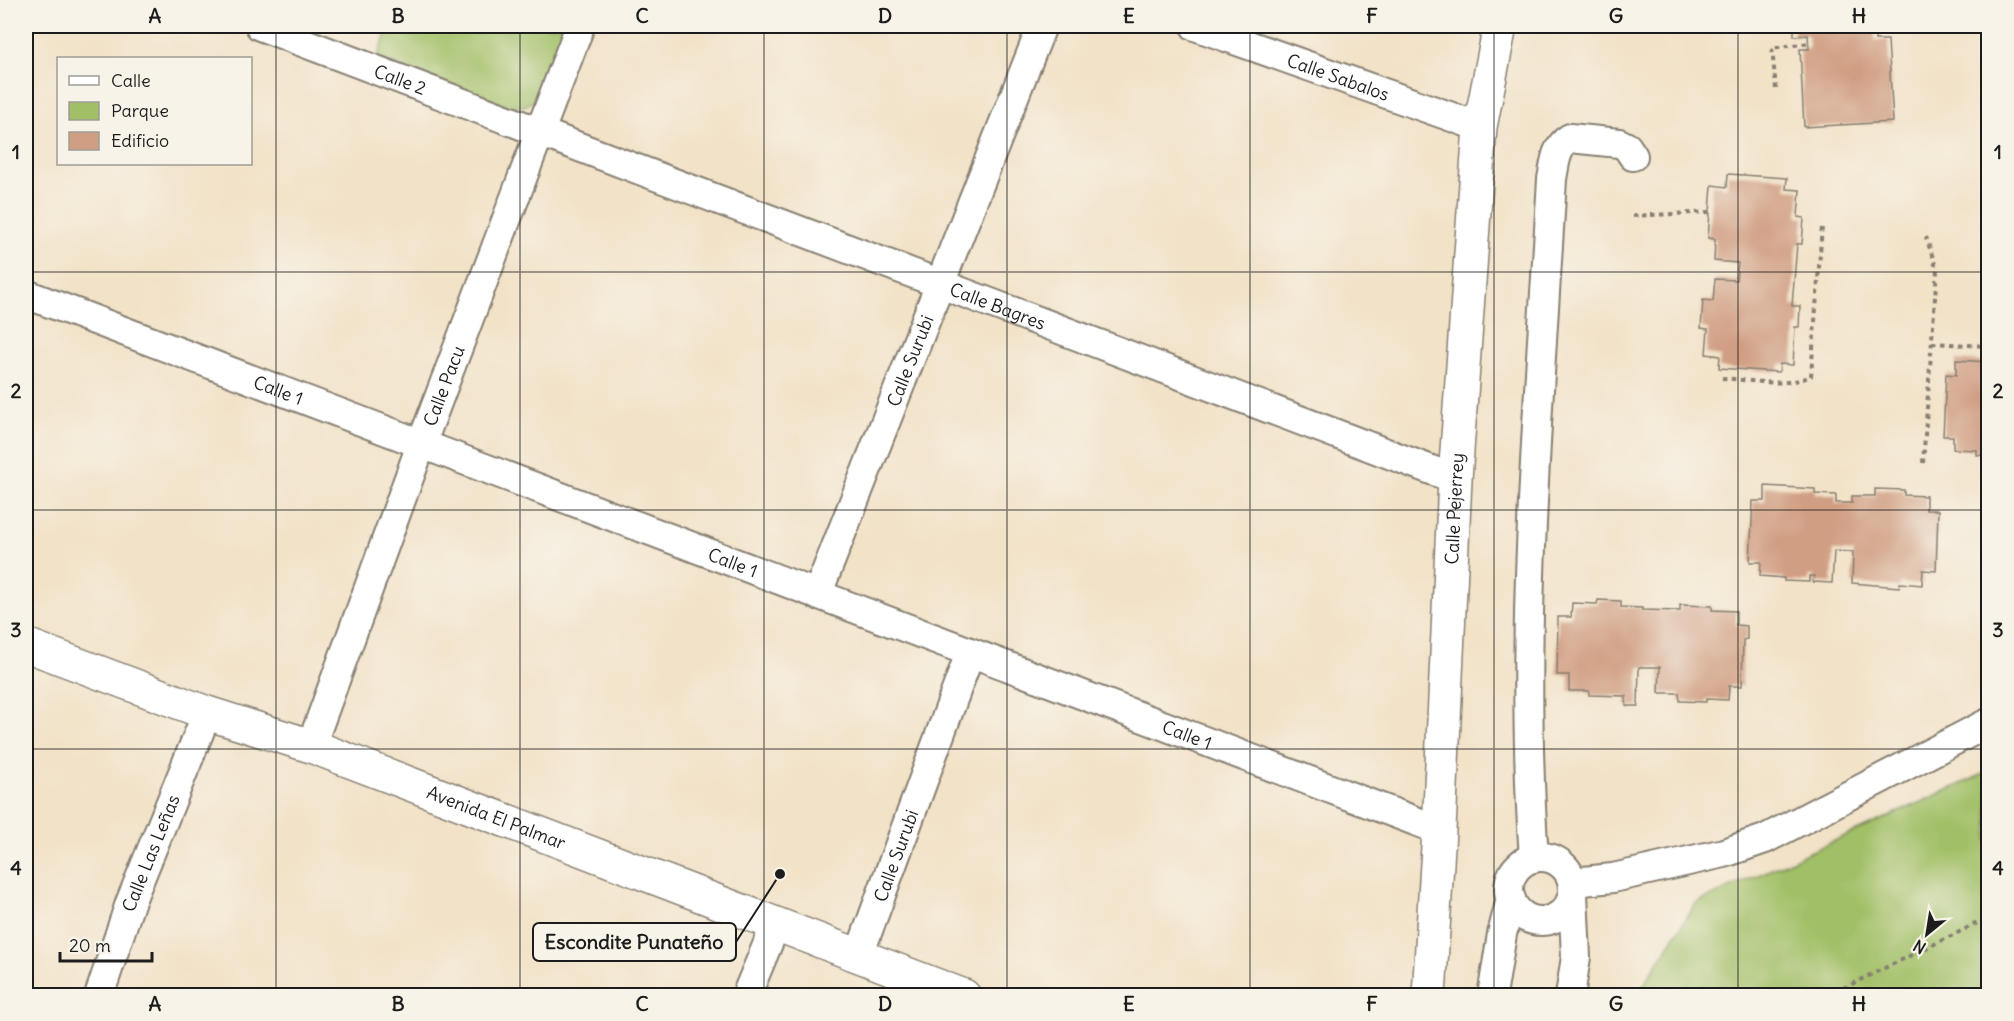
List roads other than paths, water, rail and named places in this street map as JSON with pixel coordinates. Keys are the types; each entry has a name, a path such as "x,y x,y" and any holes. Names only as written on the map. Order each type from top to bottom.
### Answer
{"street":[{"name":"Calle 2","path":"260,26 540,130"},
{"name":"Calle Pacu","path":"310,746 580,26"},
{"name":"Calle Surubi","path":"817,595 1042,26"},
{"name":"Calle Sabalos","path":"1195,26 1480,127"},
{"name":"Calle Pejerrey","path":"1429,996 1455,479 1480,127 1500,26"},
{"name":"Calle Bagres","path":"540,130 1455,479"},
{"path":"1534,858 1527,693 1530,578 1552,179 1558,149 1569,138 1620,143 1627,147 1633,156"},
{"name":"Calle 1","path":"26,294 1439,830"},
{"name":"Avenida El Palmar","path":"26,645 207,713 310,746 964,996"},
{"name":"Calle Surubi","path":"859,955 970,653"},
{"name":"Calle Las Leñas","path":"99,996 130,903 207,713"},
{"path":"1573,888 1724,853 1765,839 1973,729 1989,723"},
{"path":"1570,996 1576,957 1573,888 1568,870 1547,857 1524,861 1511,878 1509,889 1511,899 1518,909 1527,917 1539,920 1550,919 1561,914 1569,905 1573,888"},
{"path":"1492,996 1502,934 1511,899"},
{"path":"746,996 776,924"}],"place":[{"name":"Escondite Punateño","path":"780,874"}]}
